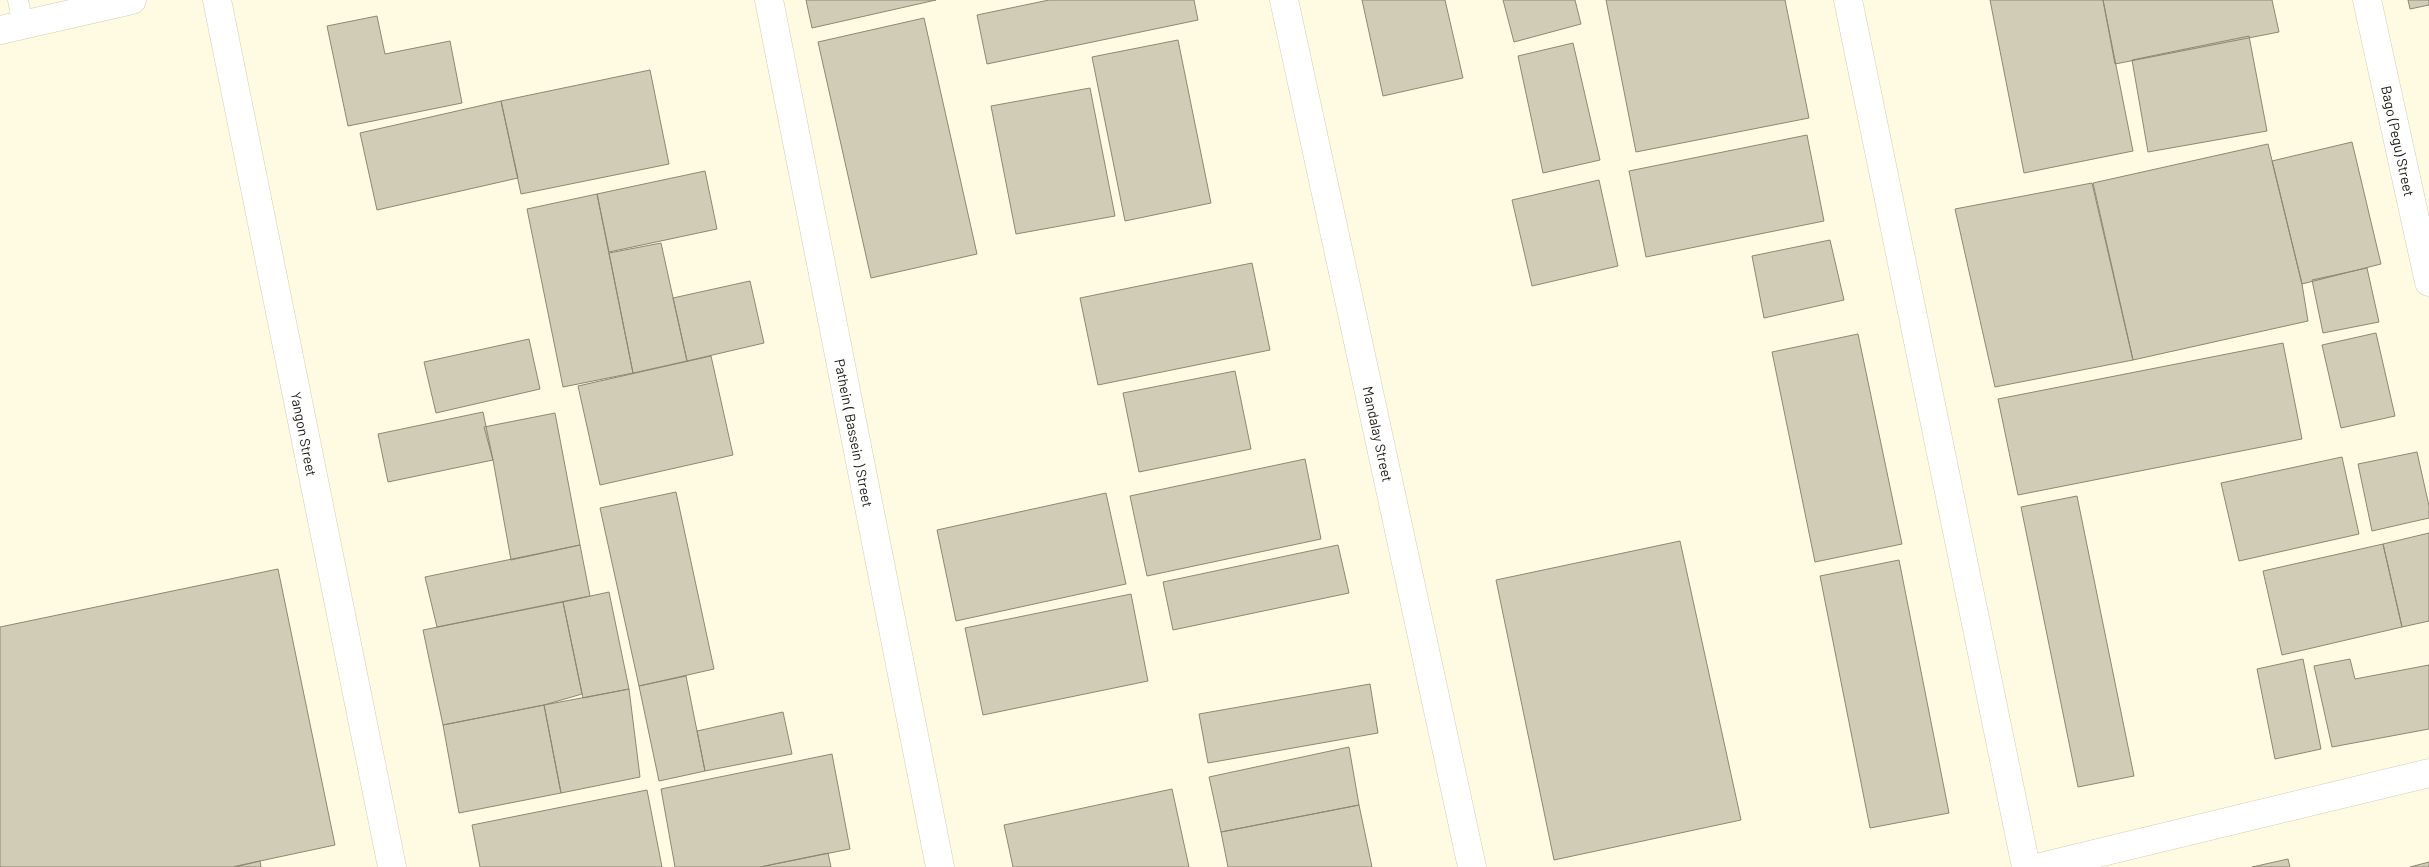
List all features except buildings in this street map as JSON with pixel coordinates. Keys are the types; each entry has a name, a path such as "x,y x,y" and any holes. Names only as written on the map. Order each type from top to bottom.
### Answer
{"street":[{"path":"14,18 132,0"},
{"name":"Yangon Street","path":"217,0 392,867"},
{"name":"Pathein ( Bassein ) Street","path":"769,0 940,867"},
{"name":"Mandalay Street","path":"1284,0 1472,867"},
{"path":"1848,0 2026,867"},
{"name":"Bago (Pegu) Street","path":"2367,0 2429,282"},
{"path":"2040,867 2429,773"}]}
